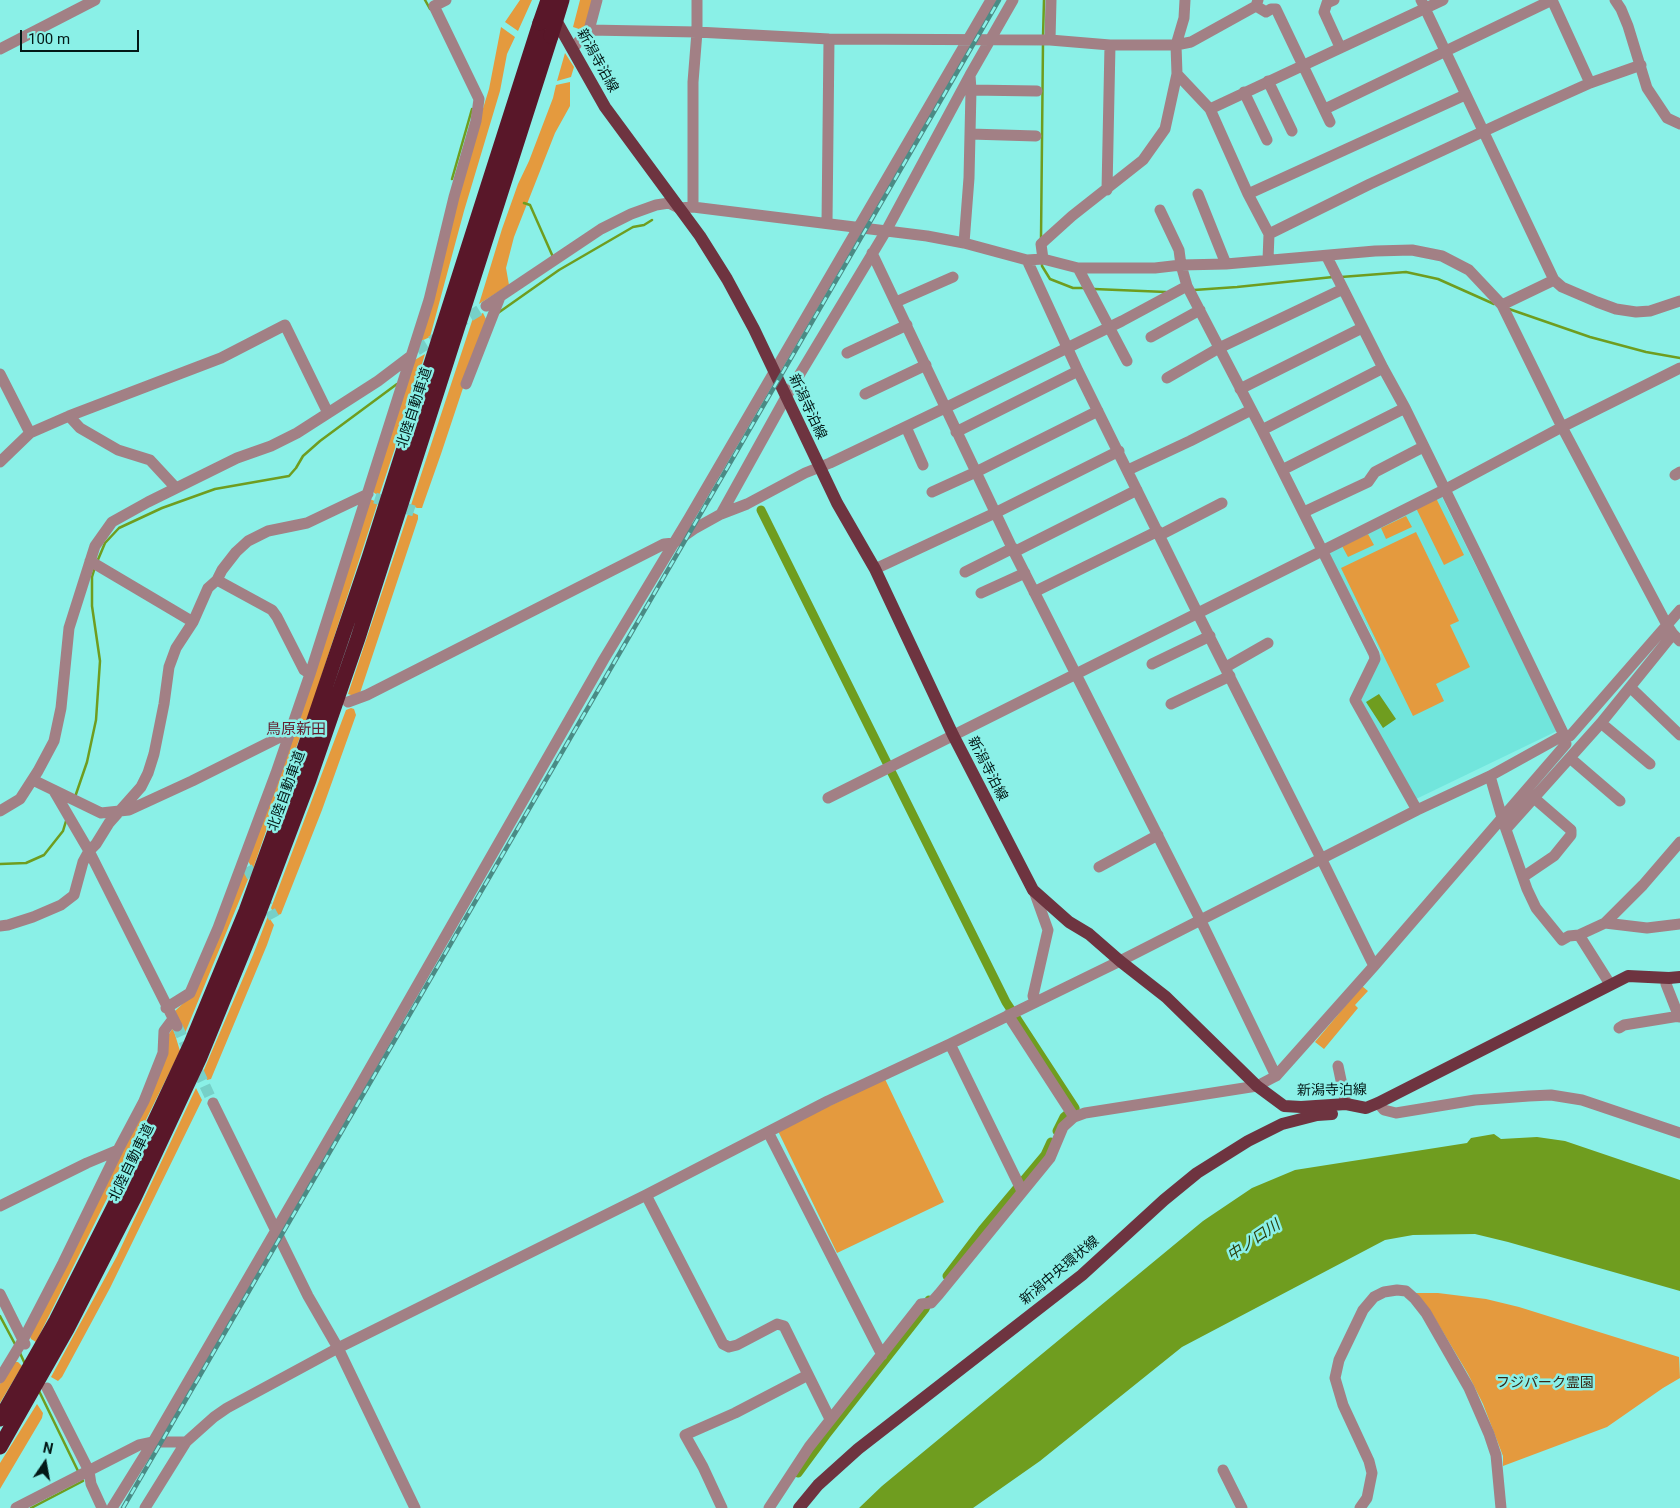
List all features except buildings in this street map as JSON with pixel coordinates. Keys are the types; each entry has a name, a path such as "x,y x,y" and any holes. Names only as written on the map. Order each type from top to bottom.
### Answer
{"highway":[{"name":"北陸自動車道","path":"0,1419 56,1321 124,1189 182,1063 246,911 324,695 370,558 546,0"},
{"name":"北陸自動車道","path":"0,1446 67,1328 134,1198 200,1057 258,915 309,780 358,638 562,0"}],"main road":[{"name":"新潟寺泊線","path":"546,0 605,107 700,236 727,279 837,503 875,569 953,735 1033,890 1068,922 1089,934 1166,997 1257,1086 1284,1106 1301,1107 1346,1104 1372,1106 1628,976 1674,977"},
{"name":"新潟中央環状線","path":"799,1508 818,1485 858,1449 1082,1275 1164,1200 1197,1174 1248,1141 1282,1124 1317,1115 1344,1113 1372,1106"}],"street":[{"path":"0,48 95,0"},
{"path":"166,1008 182,1000 190,993 218,928 243,857 294,732 310,674 371,496 429,300 454,197 476,121 479,99 434,6 446,0"},
{"path":"572,48 589,30 597,0"},
{"path":"693,207 693,82 697,32 697,0"},
{"path":"112,1508 153,1442 358,1089 594,676 674,543 990,0"},
{"path":"722,514 786,397 886,231 989,40 1013,0"},
{"path":"1050,40 1051,0"},
{"path":"1043,259 1041,244 1072,216 1143,160 1165,129 1177,74 1176,45 1184,18 1185,0"},
{"path":"1334,0 1327,3 1324,12 1340,47"},
{"path":"1210,108 1302,66 1423,4 1443,0"},
{"path":"1325,109 1552,0 1590,82"},
{"path":"1615,0 1622,9 1647,88 1667,118 1680,124"},
{"path":"589,30 697,32 829,39 1050,40 1110,45 1176,45 1191,42 1257,3 1266,12 1276,9 1330,122"},
{"path":"1423,4 1554,280 1562,287 1616,309 1636,312 1650,311 1680,301"},
{"path":"827,223 829,39"},
{"path":"1106,190 1110,45"},
{"path":"1269,234 1370,184 1590,82 1641,65"},
{"path":"1177,74 1210,108 1248,194 1269,234 1268,260"},
{"path":"964,243 969,178 970,75"},
{"path":"1268,81 1292,131"},
{"path":"971,90 1037,91"},
{"path":"1244,92 1267,140"},
{"path":"1248,194 1465,95"},
{"path":"970,134 1036,136"},
{"path":"1198,194 1226,264"},
{"path":"486,306 601,229 631,214 669,203 679,208 693,207 927,236 964,243 1027,260 1043,259 1078,268 1155,268 1412,250 1442,256 1469,270 1504,310 1562,427 1673,633"},
{"path":"1160,210 1179,250 1187,286 1304,512 1374,654 1375,659 1355,700 1417,810"},
{"path":"872,253 1013,550 1158,835 1276,1076"},
{"path":"769,1508 830,1419 921,1304 931,1303 940,1294 1050,1158 1064,1127 1074,1117 1085,1113 1257,1086 1276,1076 1566,744 1564,734 1405,408 1327,257"},
{"path":"1027,260 1078,371 1119,450 1198,614 1374,966"},
{"path":"1078,268 1127,360"},
{"path":"896,302 953,277"},
{"path":"1504,310 1554,280"},
{"path":"348,702 367,695 664,544 674,543 694,529 722,514 747,504 819,466 830,463 947,408 1122,322 1187,286"},
{"path":"1167,378 1219,348 1343,289"},
{"path":"466,384 500,296"},
{"path":"1151,337 1200,310"},
{"path":"0,462 30,433 69,416 221,358 284,325 328,413"},
{"path":"847,353 907,325"},
{"path":"1240,389 1362,328"},
{"path":"0,811 20,799 54,741 61,708 69,628 95,546 112,522 238,458 271,446 297,433 378,381 414,353"},
{"path":"866,394 926,365"},
{"path":"1262,430 1383,368"},
{"path":"828,798 1444,490 1562,427 1680,368"},
{"path":"956,432 1078,371"},
{"path":"0,374 30,433"},
{"path":"1282,470 1405,408"},
{"path":"1128,470 1252,410"},
{"path":"932,492 1098,411"},
{"path":"69,416 80,428 118,450 150,460 176,488"},
{"path":"906,427 923,465"},
{"path":"1304,512 1368,482 1376,472 1424,447"},
{"path":"875,569 995,513 1119,450"},
{"path":"965,572 1137,490"},
{"path":"0,926 33,918 61,905 74,895 83,862 89,851 96,844 109,822 141,787 148,773 154,754 164,704 169,667 176,648 193,622 208,588 217,580 222,570 248,541 268,531 307,524 371,496"},
{"path":"1034,592 1222,503"},
{"path":"90,561 193,622"},
{"path":"981,593 1025,573"},
{"path":"217,580 272,610 304,670 310,674"},
{"path":"1506,829 1631,688 1673,633 1680,610"},
{"path":"145,1508 186,1442 227,1408 338,1348 646,1195 828,1101 1120,961 1417,810 1490,776 1564,734 1570,736 1673,633"},
{"path":"1152,664 1210,636"},
{"path":"1171,704 1228,671 1268,643"},
{"path":"1631,688 1680,735"},
{"path":"1601,723 1650,764"},
{"path":"32,780 101,813 129,810 294,732"},
{"path":"1570,758 1620,801"},
{"path":"1490,776 1506,829 1536,908 1562,940 1569,936 1579,935 1605,923 1643,885 1680,842"},
{"path":"0,1378 24,1344 118,1150 144,1101 163,1053 164,1031 175,1023 89,851 53,790"},
{"path":"1523,877 1554,856 1571,835 1571,830 1534,798"},
{"path":"1099,867 1158,835"},
{"path":"1033,890 1048,930 1033,996 1035,1002"},
{"path":"1605,923 1647,928 1680,924"},
{"path":"1579,935 1610,984"},
{"path":"1619,1028 1624,1025 1680,1017 1666,984 1674,977"},
{"path":"1008,1015 1074,1117"},
{"path":"950,1044 1022,1191"},
{"path":"1338,1066 1346,1104"},
{"path":"1372,1106 1396,1113 1475,1100 1551,1095 1582,1100 1680,1133"},
{"path":"213,1103 308,1296 338,1348 415,1508"},
{"path":"768,1132 882,1355"},
{"path":"0,1206 87,1163 118,1150"},
{"path":"646,1195 723,1344 728,1347 737,1345 777,1324 784,1326 830,1419"},
{"path":"1360,1508 1367,1498 1372,1473 1369,1461 1343,1405 1335,1378 1339,1360 1363,1310 1374,1297 1384,1292 1397,1290 1406,1291 1426,1313 1468,1388 1489,1434 1496,1455 1501,1508"},
{"path":"0,1294 24,1344"},
{"path":"722,1508 703,1467 685,1435 735,1413 808,1375"},
{"path":"47,1388 89,1471 91,1484 102,1508"},
{"path":"16,1508 139,1445 153,1442 186,1442"},
{"path":"1223,1470 1242,1508"}],"shaded area":[{"path":"1440,493 1557,731 1414,800 1358,698 1381,653 1326,548"}],"green space":[{"path":"520,0 532,0 518,31 505,22"},
{"path":"580,0 593,0 587,24 584,28 579,29 573,27"},
{"path":"501,27 515,37 507,54 500,91 464,211 430,337 419,342 489,89"},
{"path":"565,53 574,67 571,77 557,81"},
{"path":"570,82 570,106 555,133 514,237 506,268 509,285 479,304 502,229 553,98 556,85"},
{"path":"483,313 486,319 441,454 422,508 417,508 411,505 473,318"},
{"path":"425,354 379,496 373,492 413,361"},
{"path":"1436,498 1464,555 1444,565 1416,508"},
{"path":"369,499 378,502 304,725 299,722"},
{"path":"409,511 418,515 418,519 360,693 354,696 348,694"},
{"path":"1406,516 1412,527 1386,539 1381,528"},
{"path":"1416,532 1459,621 1450,625 1470,667 1436,684 1444,701 1413,716 1341,568"},
{"path":"1368,534 1374,545 1348,557 1342,546"},
{"path":"354,709 356,715 322,810 281,914 275,916 271,908 346,710"},
{"path":"302,732 253,869 246,858 291,739"},
{"path":"243,865 249,877 185,1033 175,1011 192,995"},
{"path":"268,916 274,925 267,945 211,1079 207,1080 203,1072"},
{"path":"1362,986 1368,991 1355,1005 1358,1008 1324,1049 1315,1042"},
{"path":"173,1028 180,1051 36,1342 31,1339 29,1333 66,1263 167,1037"},
{"path":"885,1079 944,1202 837,1253 778,1131"},
{"path":"196,1088 202,1100 110,1288 62,1377 58,1381 51,1377 117,1256"},
{"name":"フジパーク霊園","path":"1415,1293 1438,1293 1486,1299 1519,1307 1679,1357 1680,1378 1607,1427 1503,1466 1503,1456 1483,1404 1468,1374 1434,1317"},
{"path":"14,1362 18,1362 22,1366 0,1403 0,1384"},
{"path":"37,1404 43,1413 42,1418 0,1489 0,1463"}],"water":[{"path":"1379,694 1396,719 1383,728 1366,702"},
{"name":"中ノ口川","path":"1494,1134 1501,1139 1537,1137 1565,1141 1680,1180 1680,1291 1475,1234 1413,1235 1385,1240 1182,1347 1040,1461 973,1508 859,1508 882,1486 1203,1221 1252,1188 1295,1170 1467,1143 1471,1138"}],"waterway":[{"path":"425,0 430,9"},
{"path":"1043,37 1044,0"},
{"path":"1041,239 1043,42"},
{"path":"452,179 472,109"},
{"path":"524,203 530,205 553,257"},
{"path":"498,313 559,270 633,227 644,225 652,220"},
{"path":"1042,262 1042,266 1050,279 1073,288 1084,288"},
{"path":"1341,277 1406,272 1438,279 1494,304"},
{"path":"1194,290 1333,277"},
{"path":"1094,289 1166,292"},
{"path":"1509,309 1590,337 1646,352 1680,358"},
{"path":"97,562 105,543 119,528 162,508 215,489 289,476 303,456 320,441 397,384"},
{"path":"761,510 1006,1002 1075,1108 1064,1117 1057,1131"},
{"path":"75,797 87,762 96,720 100,661 92,606 92,577 95,567"},
{"path":"0,864 26,863 44,855 63,831 66,821"},
{"path":"947,1276 982,1230 1045,1155 1051,1142"},
{"path":"798,1473 925,1309 929,1300"},
{"path":"0,1316 16,1346"},
{"path":"20,1353 25,1364"},
{"path":"39,1391 78,1471"},
{"path":"31,1508 83,1481 81,1478"}],"tunnel":[{"path":"456,325 486,306"},
{"path":"417,350 443,334"},
{"path":"375,498 414,511"},
{"path":"247,867 274,918"},
{"path":"177,1026 213,1103"}],"railway":[{"path":"123,1508 999,0"}],"district":[{"name":"鳥原新田","path":"296,730"}]}
